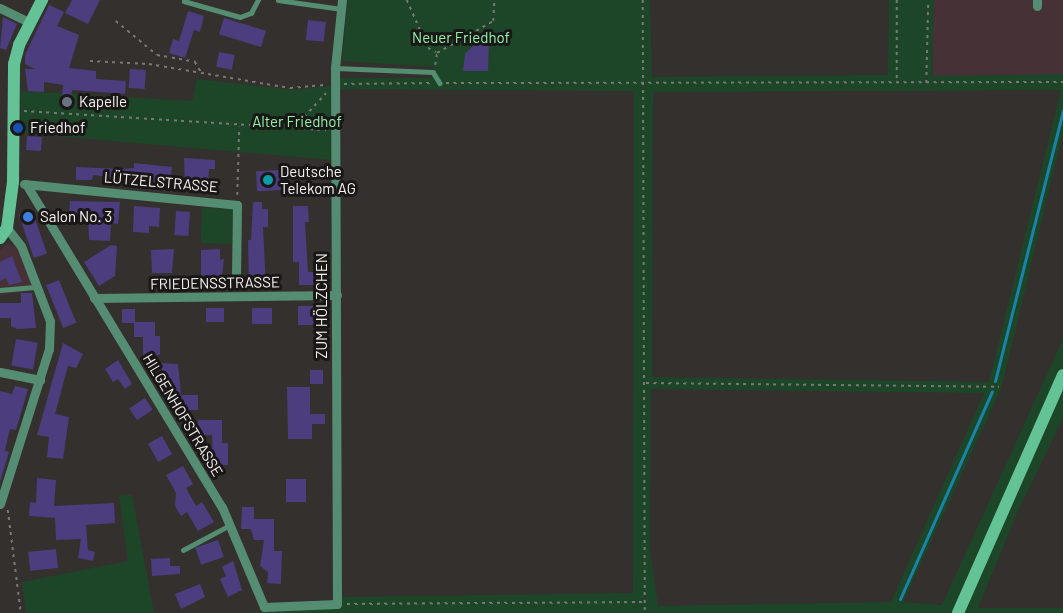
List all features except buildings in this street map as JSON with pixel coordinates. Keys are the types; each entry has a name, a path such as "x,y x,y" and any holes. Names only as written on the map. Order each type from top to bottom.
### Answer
{"main road":[{"path":"3,233 13,182 15,64 29,22 42,0"},
{"path":"958,613 1063,375"}],"street":[{"name":"ZUM HÖLZCHEN","path":"337,604 336,68 342,5"},
{"path":"0,8 29,22"},
{"name":"LÜTZELSTRASSE","path":"13,182 237,205 236,274"},
{"name":"HILGENHOFSTRASSE","path":"26,184 230,525 264,607 337,604"},
{"path":"2,501 50,349 50,321 21,246 3,233"},
{"name":"FRIEDENSSTRASSE","path":"94,298 337,295"},
{"path":"0,372 40,380"}],"lane":[{"path":"184,2 240,17 251,13 258,0"},
{"name":"ZUM HÖLZCHEN","path":"278,0 342,5"},
{"path":"336,68 433,72 440,83"},
{"path":"0,290 37,287"},
{"path":"183,550 230,525"}],"path":[{"path":"407,0 428,48 437,53"},
{"path":"433,72 437,53 493,21 494,0"},
{"path":"643,0 645,613"},
{"path":"897,0 897,82"},
{"path":"926,83 928,0"},
{"path":"116,21 156,55 195,62 202,73"},
{"path":"90,61 149,64 290,88 336,84 440,83 1063,82"},
{"path":"294,128 336,84"},
{"path":"14,107 239,127 326,130"},
{"path":"237,205 239,127"},
{"path":"645,383 999,387"},
{"path":"2,501 12,525 21,613"},
{"path":"337,604 644,602"}],"shaded area":[{"path":"933,0 1063,0 1063,76 933,76"},
{"path":"7,244 17,247 36,290 0,295 0,250"}],"green space":[{"name":"Neuer Friedhof","path":"348,0 650,0 652,77 888,75 889,0 934,0 932,76 1063,74 1063,132 1001,389 903,602 942,605 1063,339 1063,418 1017,513 978,608 1063,608 1063,613 238,613 340,608 341,597 633,593 634,91 339,89 340,78 432,78 435,67 342,61","holes":["1061,90 989,382 652,377 653,92","651,389 984,393 891,602 658,606 650,550"]},
{"name":"Alter Friedhof","path":"197,79 292,90 331,86 332,160 21,133 21,91 192,101"},
{"path":"202,208 233,209 232,244 201,243"},
{"path":"119,495 132,495 154,613 26,613 22,582 128,561"}],"waterway":[{"path":"995,381 1063,110"},
{"path":"900,599 992,391"}],"place":[{"name":"Kapelle","path":"67,102"},
{"name":"Friedhof","path":"18,128"},
{"name":"Deutsche Telekom AG","path":"268,180"},
{"name":"Salon No. 3","path":"28,217"}]}
